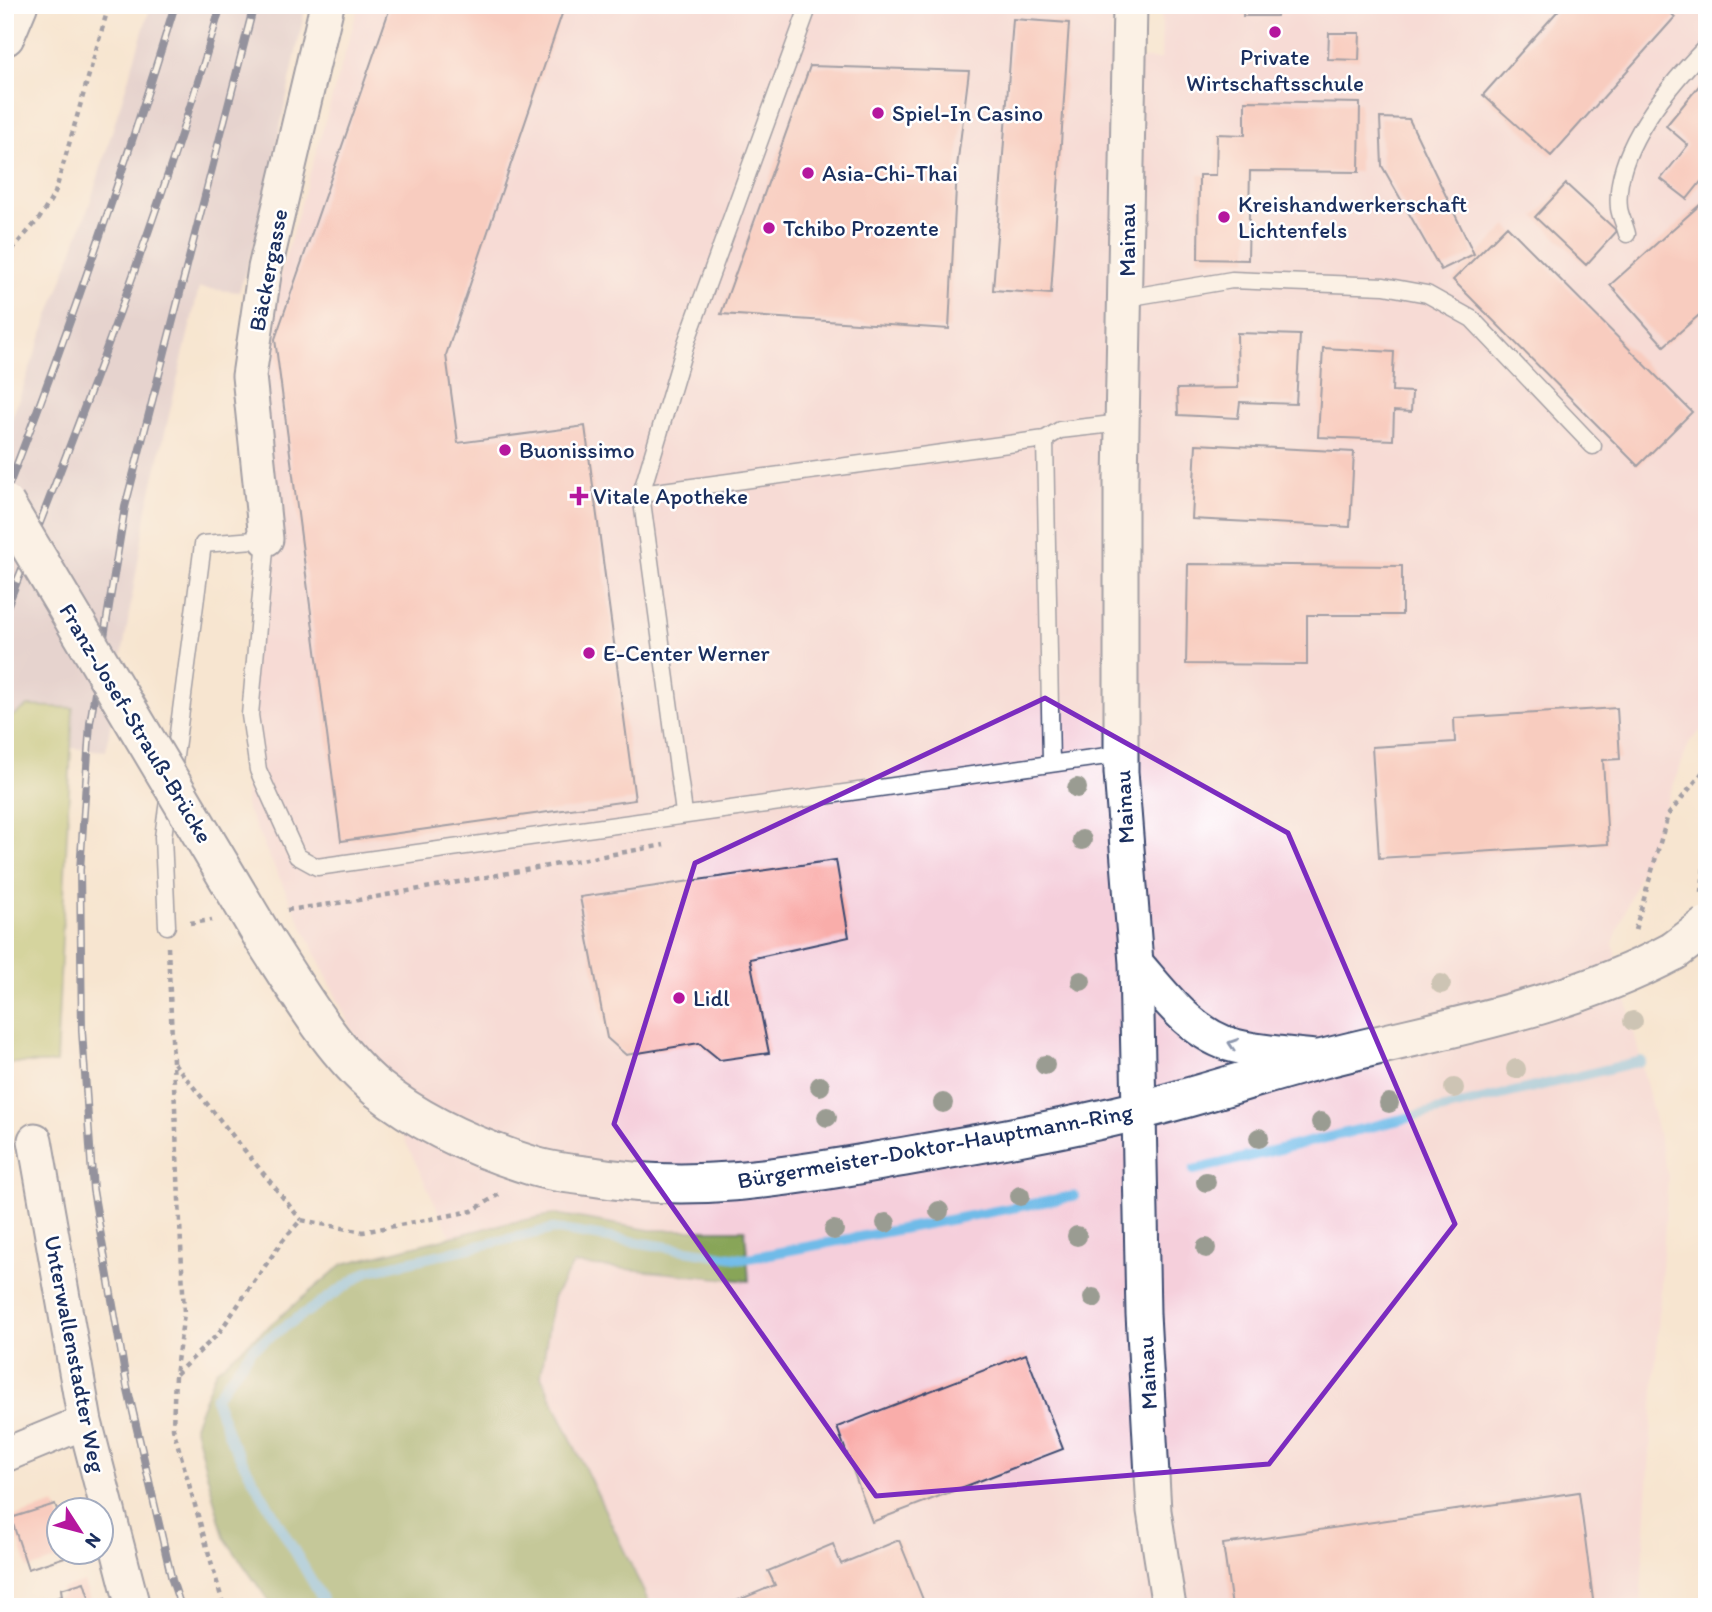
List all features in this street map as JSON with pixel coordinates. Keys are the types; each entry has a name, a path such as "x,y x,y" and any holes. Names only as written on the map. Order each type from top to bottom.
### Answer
{"street":[{"path":"5,36 18,5"},
{"name":"Bäckergasse","path":"265,539 249,376 265,268 327,5"},
{"name":"Mainau","path":"1130,5 1122,423 1121,754 1123,817 1136,963 1143,1314 1154,1511 1168,1607"},
{"name":"Franz-Josef-Strauß-Brücke","path":"5,504 274,926"},
{"name":"Bürgermeister-Doktor-Hauptmann-Ring","path":"274,926 313,1014 377,1088 435,1126 481,1148 540,1168 672,1185 720,1184 799,1175 1045,1132 1140,1111 1324,1058 1499,1017 1592,989 1632,973 1689,959 1704,909"},
{"path":"1136,963 1178,1011 1215,1037 1233,1046 1324,1058"},
{"name":"Unterwallenstadter Weg","path":"35,1140 85,1422 133,1607"},
{"path":"5,1455 85,1422"}],"lane":[{"path":"684,813 641,494 686,343 808,5"},
{"path":"1628,233 1619,210 1619,184 1629,156 1656,104 1707,46"},
{"path":"1126,298 1232,280 1384,286 1427,294 1472,318 1592,446"},
{"path":"641,494 1045,439 1060,430 1122,423"},
{"path":"1045,439 1051,763"},
{"path":"167,926 163,837 203,544 265,539 250,715 258,770 297,856 317,867 684,813 1121,754"}],"path":[{"path":"5,257 39,219 55,194 109,5"},
{"path":"1632,973 1629,950 1668,815 1707,767"},
{"path":"274,926 353,901 654,848 683,839 684,813"},
{"path":"1704,909 1707,821"},
{"path":"218,919 167,926 184,1314 175,1375 173,1428 224,1607"},
{"path":"1689,959 1707,1028"},
{"path":"173,1062 301,1220 363,1232 472,1211 540,1168"},
{"path":"175,1375 218,1334 283,1240 301,1220"}],"highlighted area":[{"path":"1045,698 1288,833 1455,1224 1269,1464 876,1496 614,1124 695,863"}],"shaded area":[{"path":"151,5 306,5 259,229 239,292 199,288 147,509 106,751 71,748 73,708 29,706 5,721 5,437 91,200"},
{"path":"359,5 1112,5 1112,60 1161,59 1162,5 1707,5 1707,725 1690,741 1613,943 1668,1176 1640,1607 628,1607 245,806 269,313"}],"green space":[{"path":"28,706 73,708 56,1063 5,1063 5,721"},
{"path":"556,1214 650,1230 745,1230 749,1281 573,1264 553,1298 541,1376 651,1607 273,1607 224,1537 194,1425 216,1370 343,1264 494,1226"}],"building":[{"path":"391,5 565,5 446,355 458,443 585,426 635,800 341,841 275,339"},
{"path":"1244,5 1278,5 1277,16 1243,16"},
{"path":"1563,5 1662,5 1675,17 1551,156 1483,95"},
{"path":"1013,19 1069,23 1051,294 993,290"},
{"path":"1329,33 1360,33 1359,60 1328,59"},
{"path":"810,66 969,71 957,167 949,329 721,314"},
{"path":"1707,76 1707,174 1687,199 1661,179 1688,145 1666,126"},
{"name":"Kreishandwerkerschaft Lichtenfels","path":"1245,101 1360,103 1359,172 1250,171 1248,260 1198,259 1199,175 1216,175 1217,134 1245,135"},
{"path":"1380,118 1409,119 1474,254 1441,270 1382,166"},
{"path":"1566,184 1617,231 1586,265 1535,217"},
{"path":"1702,203 1707,209 1707,308 1664,346 1610,285"},
{"path":"1507,226 1692,412 1638,466 1453,280"},
{"path":"1237,333 1300,335 1296,404 1240,402 1238,418 1178,415 1177,389 1238,388"},
{"path":"1323,348 1394,352 1392,391 1412,392 1411,412 1394,411 1393,440 1318,437"},
{"path":"1196,444 1354,452 1350,527 1192,519"},
{"path":"1188,564 1402,566 1402,615 1307,615 1307,665 1186,664"},
{"path":"1617,708 1620,759 1603,760 1608,844 1379,858 1372,747 1455,742 1454,718"},
{"name":"Lidl","path":"836,860 849,937 750,959 769,1053 720,1060 699,1043 626,1055 607,1038 580,897"},
{"path":"1026,1354 1063,1449 872,1522 837,1427"},
{"path":"1579,1492 1594,1607 1232,1607 1223,1544"},
{"path":"46,1507 46,1563 28,1569 11,1518"},
{"path":"899,1540 926,1607 738,1607 736,1601 775,1585 768,1571 833,1544 841,1564"},
{"path":"84,1582 92,1607 29,1607 62,1596 61,1589"}],"waterway":[{"path":"1194,1170 1641,1061"},
{"path":"327,1607 232,1443 215,1398 253,1348 368,1271 553,1229 743,1259 1074,1196"}],"railway":[{"path":"5,495 94,252 175,5"},
{"path":"5,612 92,387 147,235 221,5"},
{"path":"181,1607 172,1580 127,1386 93,1190 82,1031 80,870 90,723 125,507 254,5"}],"place":[{"name":"Private Wirtschaftsschule","path":"1275,32"},
{"name":"Spiel-In Casino","path":"878,113"},
{"name":"Asia-Chi-Thai","path":"808,173"},
{"name":"Kreishandwerkerschaft Lichtenfels","path":"1224,217"},
{"name":"Tchibo Prozente","path":"769,228"},
{"name":"Buonissimo","path":"505,450"},
{"name":"Vitale Apotheke","path":"579,496"},
{"name":"E-Center Werner","path":"589,653"},
{"name":"Lidl","path":"679,998"}]}
